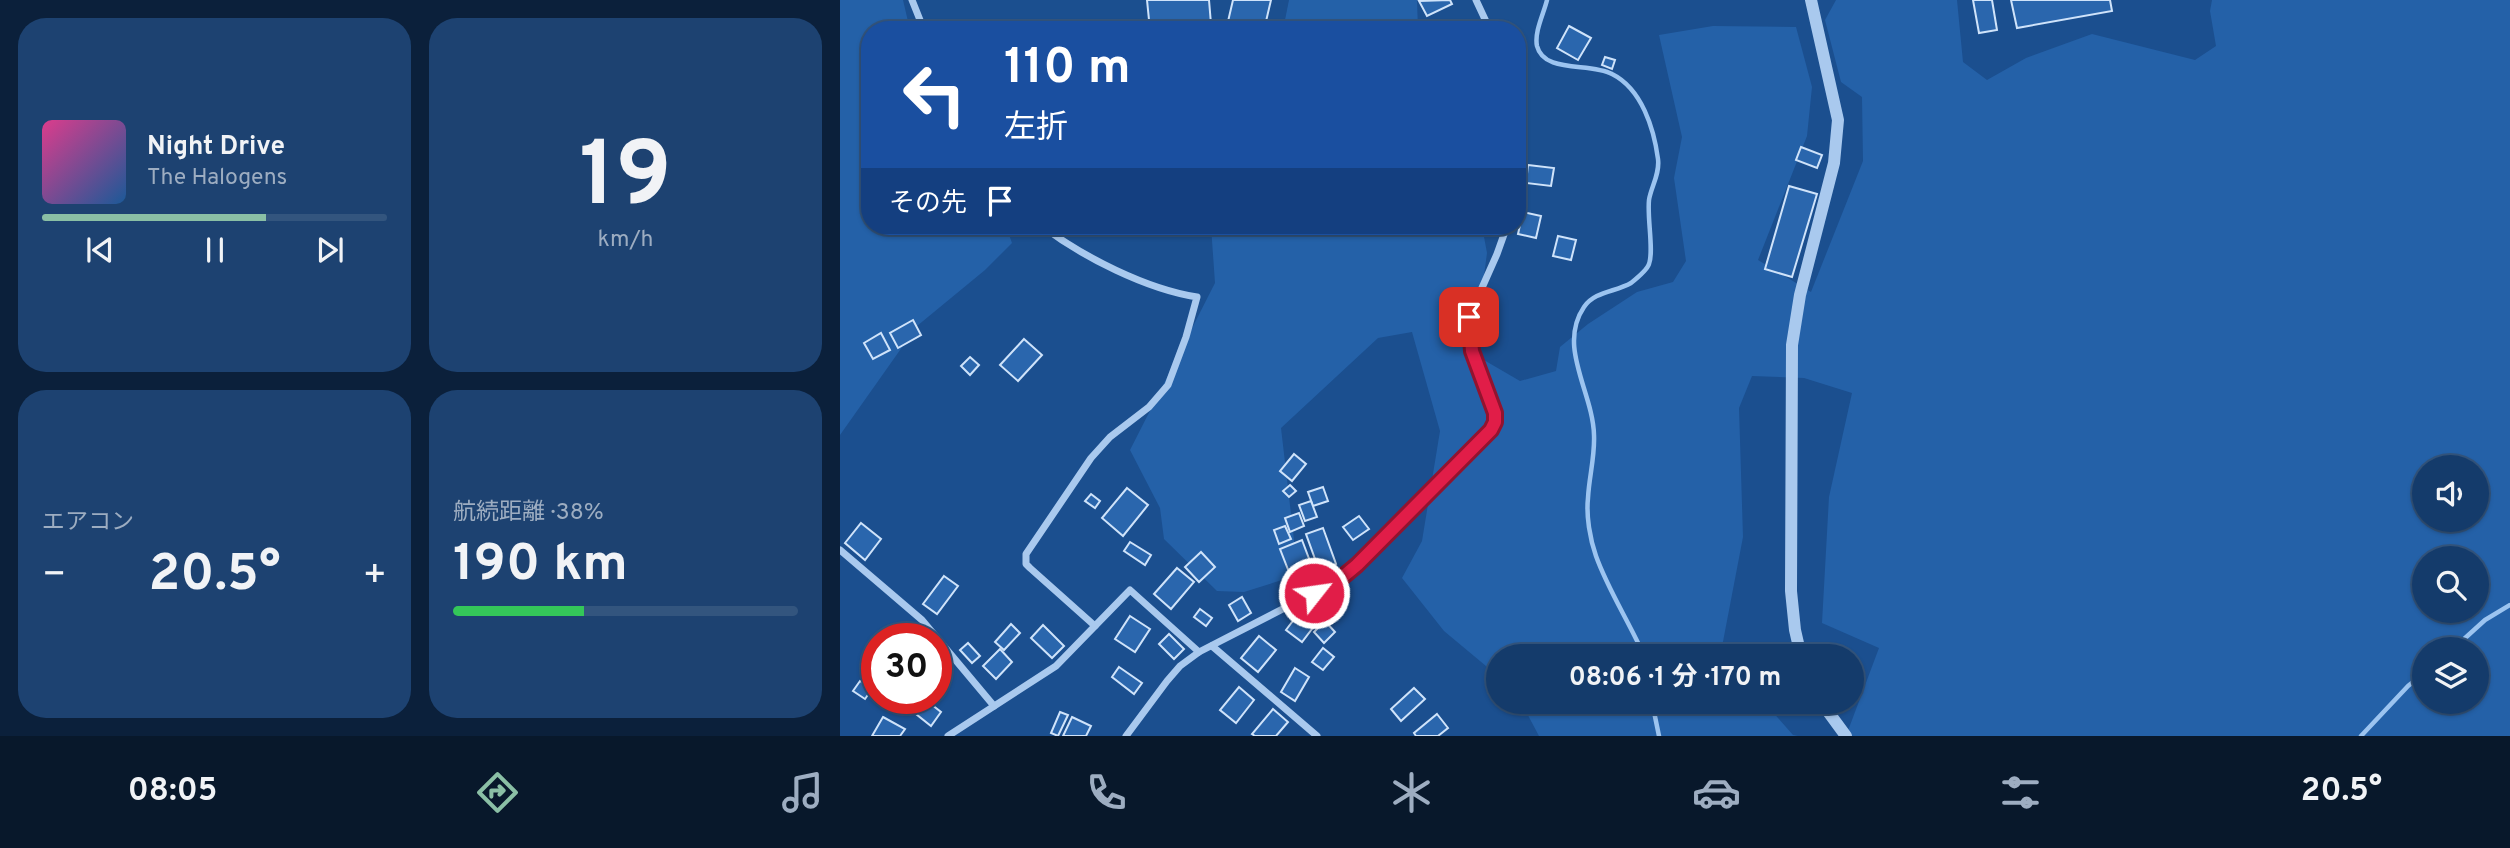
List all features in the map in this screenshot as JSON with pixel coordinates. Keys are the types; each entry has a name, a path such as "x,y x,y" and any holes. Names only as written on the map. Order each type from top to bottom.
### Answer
{"street":[{"path":"912,0 920,21"},
{"path":"1476,0 1486,21"},
{"path":"1798,644 1791,591 1792,345 1806,271 1834,163 1838,131 1838,120 1811,0"},
{"path":"1055,235 1151,286 1167,292 1197,297 1180,357 1168,385 1154,402 1110,437 1091,458 1026,554 1026,564 1095,626"},
{"path":"1126,736 1180,666 1199,652 1339,580 1380,543 1491,430 1495,413 1472,351 1469,317 1504,235"},
{"path":"840,550 922,620 994,706"},
{"path":"948,736 1056,666 1130,590 1199,652"},
{"path":"1212,646 1317,736"},
{"path":"1830,714 1846,736"}],"shaded area":[{"path":"840,0 903,0 908,21 861,21 861,235 1009,235 1012,243 985,270 917,326 840,435"},
{"path":"1289,0 1417,0 1418,21 1285,21"},
{"path":"1836,0 1957,0 1963,62 1987,80 2026,58 2092,34 2195,60 2216,46 2210,11 2212,0 2510,0 2510,736 1846,736 1854,714 1864,714 1864,688 1879,648 1822,623 1829,497 1852,393 1804,378 1752,376 1739,408 1743,537 1723,644 1486,644 1486,666 1444,631 1402,578 1422,541 1440,431 1412,332 1378,338 1281,428 1296,557 1282,580 1244,592 1217,591 1164,539 1160,508 1130,450 1215,283 1212,235 1484,235 1487,253 1478,321 1477,356 1520,381 1556,371 1560,347 1588,324 1637,292 1673,282 1686,261 1674,178 1682,137 1659,35 1713,26 1796,27 1812,87 1807,136 1758,260 1811,292 1863,161 1862,97 1841,82 1825,20"},
{"path":"1527,714 1775,714 1793,735 1798,736 1539,736"}],"building":[{"path":"1147,0 1209,0 1211,21 1149,21"},
{"path":"1233,0 1271,0 1266,21 1228,21"},
{"path":"1450,0 1452,4 1427,16 1419,1"},
{"path":"1973,0 1992,0 1997,30 1979,33"},
{"path":"2011,0 2110,0 2112,11 2017,28"},
{"path":"1569,26 1591,38 1578,60 1557,48"},
{"path":"1605,57 1615,60 1612,69 1602,65"},
{"path":"1801,147 1822,155 1817,168 1796,160"},
{"path":"1528,165 1554,168 1551,186 1526,183"},
{"path":"1789,186 1817,194 1792,277 1765,269"},
{"path":"1526,213 1541,216 1536,238 1522,235 1526,235"},
{"path":"1558,236 1576,240 1571,260 1553,256"},
{"path":"913,320 921,335 898,348 890,333"},
{"path":"881,333 890,350 873,359 864,343"},
{"path":"1024,339 1042,355 1018,381 1000,365"},
{"path":"970,357 979,365 970,375 961,366"},
{"path":"1294,454 1306,464 1292,481 1280,471"},
{"path":"1290,485 1296,491 1289,497 1283,491"},
{"path":"1323,487 1328,501 1313,506 1308,492"},
{"path":"1127,488 1148,505 1123,536 1102,518"},
{"path":"1091,494 1100,501 1095,508 1085,501"},
{"path":"1311,501 1317,517 1305,521 1299,505"},
{"path":"1299,513 1304,526 1290,532 1285,518"},
{"path":"1359,516 1369,529 1353,540 1343,527"},
{"path":"861,523 881,539 865,560 845,543"},
{"path":"1285,526 1291,539 1279,544 1274,530"},
{"path":"1323,528 1336,564 1319,570 1306,534"},
{"path":"1302,540 1311,564 1289,572 1280,549"},
{"path":"1130,542 1151,555 1145,565 1124,551"},
{"path":"1201,552 1215,567 1199,582 1185,567"},
{"path":"1177,568 1194,582 1171,609 1154,594"},
{"path":"944,576 958,586 937,614 923,604"},
{"path":"1242,597 1251,613 1238,621 1229,605"},
{"path":"1200,609 1212,618 1206,626 1194,617"},
{"path":"1302,609 1318,621 1302,642 1286,630"},
{"path":"1130,616 1150,629 1135,652 1115,639"},
{"path":"1325,621 1335,632 1324,643 1314,632"},
{"path":"1011,624 1020,633 1004,650 995,642"},
{"path":"1043,625 1064,646 1052,658 1031,638"},
{"path":"1169,634 1184,649 1174,659 1159,644"},
{"path":"1259,636 1276,650 1258,672 1241,658"},
{"path":"968,643 980,656 972,663 960,650"},
{"path":"1323,648 1334,657 1323,670 1312,662"},
{"path":"1000,649 1012,662 996,679 983,666"},
{"path":"1119,667 1142,683 1134,694 1112,677"},
{"path":"1295,668 1309,677 1295,701 1281,692"},
{"path":"860,681 861,682 861,696 853,691"},
{"path":"1239,687 1254,700 1236,723 1220,710"},
{"path":"1414,688 1425,699 1401,721 1391,709"},
{"path":"1273,709 1288,722 1276,736 1252,734"},
{"path":"1060,712 1068,715 1058,736 1051,733"},
{"path":"916,714 940,714 931,726"},
{"path":"1437,714 1448,728 1438,736 1416,736 1414,733"},
{"path":"883,717 905,729 900,736 872,736"},
{"path":"1072,717 1091,726 1086,736 1063,736"}],"waterway":[{"path":"1547,0 1537,35 1537,46 1541,55 1558,64 1603,70 1622,81 1631,89 1645,111 1658,159 1658,170 1649,200 1649,264 1631,283 1589,302 1577,322 1574,338 1578,370 1594,435 1588,505 1590,535 1600,568 1638,644"},
{"path":"2466,637 2485,620 2510,605"},
{"path":"2361,736 2412,683"},
{"path":"1654,714 1659,736"}],"route":[{"path":"1314,593 1339,580 1357,565 1491,430 1495,413 1472,351 1469,317"}]}
